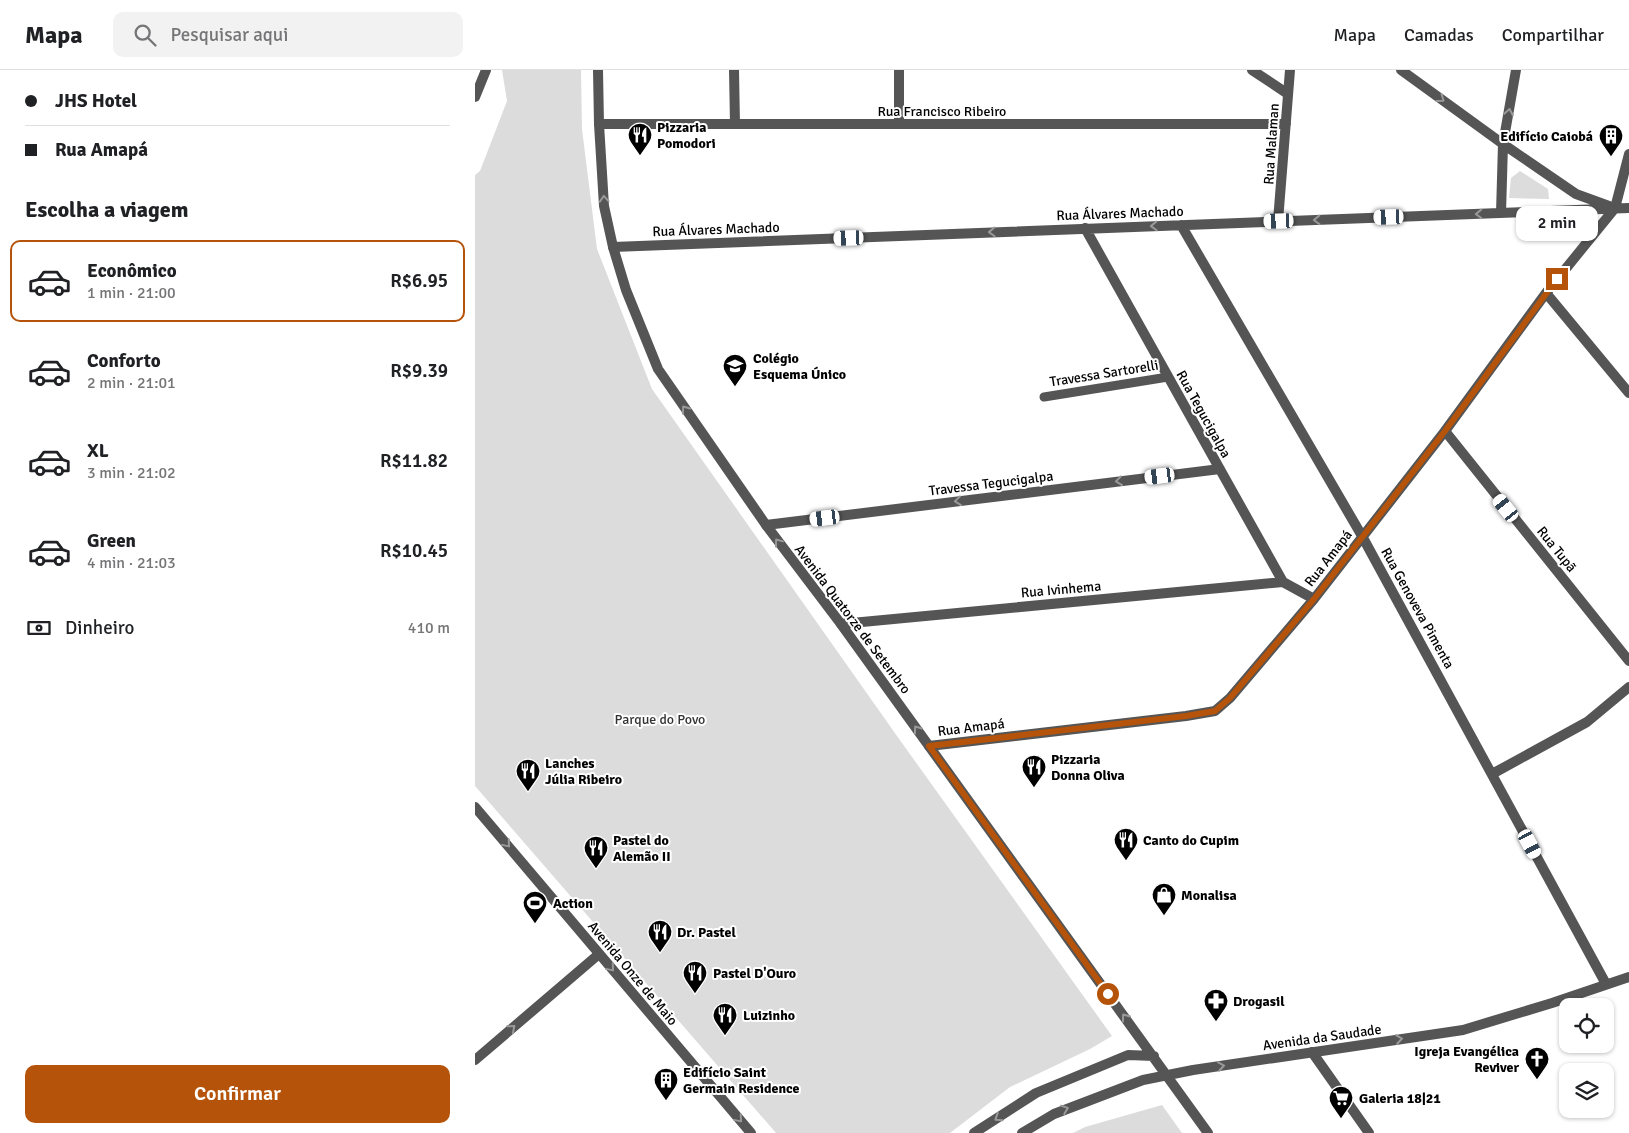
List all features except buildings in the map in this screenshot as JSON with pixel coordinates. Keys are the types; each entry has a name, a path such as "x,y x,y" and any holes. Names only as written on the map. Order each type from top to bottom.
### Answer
{"street":[{"path":"475,98 487,70"},
{"name":"Avenida Quatorze de Setembro","path":"598,70 599,124 605,206 613,247 626,290 658,369 765,525 841,624 1209,1133"},
{"path":"734,70 735,124"},
{"path":"899,70 899,124"},
{"path":"1252,70 1288,94"},
{"name":"Rua Malaman","path":"1279,221 1290,70"},
{"path":"1401,70 1576,194 1615,208"},
{"path":"1501,213 1503,144 1516,70"},
{"name":"Rua Francisco Ribeiro","path":"599,124 1286,124"},
{"name":"Rua Amapá","path":"929,746 1215,711 1230,698 1314,599 1445,431 1546,293 1615,208 1629,154"},
{"name":"Rua Álvares Machado","path":"613,247 1629,208"},
{"name":"Rua Genoveva Pimenta","path":"1181,225 1362,536 1607,984"},
{"name":"Rua Tegucigalpa","path":"1085,228 1283,582"},
{"path":"1546,293 1629,393"},
{"name":"Rua Tupã","path":"1445,431 1629,661"},
{"name":"Travessa Tegucigalpa","path":"765,525 1219,469"},
{"path":"1283,582 1314,599"},
{"name":"Rua Ivinhema","path":"841,624 1283,582"},
{"path":"1492,774 1587,722 1629,687"},
{"name":"Avenida Onze de Maio","path":"475,807 751,1133"},
{"path":"475,1060 599,954"},
{"name":"Avenida da Saudade","path":"1023,1133 1054,1114 1143,1080 1312,1052 1463,1030 1629,977"},
{"path":"1312,1052 1369,1133"},
{"path":"974,1133 1036,1093 1127,1055 1154,1056"}],"lane":[{"name":"Travessa Sartorelli","path":"1045,397 1168,377"}],"green space":[{"name":"Parque do Povo","path":"502,70 581,70 582,129 597,249 652,389 1112,1036 1090,1049 1010,1087 950,1133 776,1133 475,786 475,175 480,171 507,101"},
{"path":"1520,171 1548,189 1549,199 1509,198 1511,178"},
{"path":"1162,1105 1182,1133 1073,1133 1085,1127"}],"place":[{"name":"Pizzaria Pomodori","path":"640,156"},
{"name":"Edifício Caiobá","path":"1611,157"},
{"name":"Colégio Esquema Único","path":"735,387"},
{"name":"Pizzaria Donna Oliva","path":"1034,788"},
{"name":"Lanches Júlia Ribeiro","path":"528,792"},
{"name":"Canto do Cupim","path":"1126,861"},
{"name":"Pastel do Alemão II","path":"596,869"},
{"name":"Monalisa","path":"1164,916"},
{"name":"Action","path":"535,924"},
{"name":"Dr. Pastel","path":"660,953"},
{"name":"Pastel D'Ouro","path":"695,994"},
{"name":"Drogasil","path":"1216,1022"},
{"name":"Luizinho","path":"725,1036"},
{"name":"Igreja Evangélica Reviver","path":"1537,1080"},
{"name":"Edifício Saint Germain Residence","path":"666,1101"},
{"name":"Galeria 18|21","path":"1341,1119"}],"route":[{"path":"1108,994 929,746 1215,711 1230,698 1314,599 1445,431 1557,279"}]}
